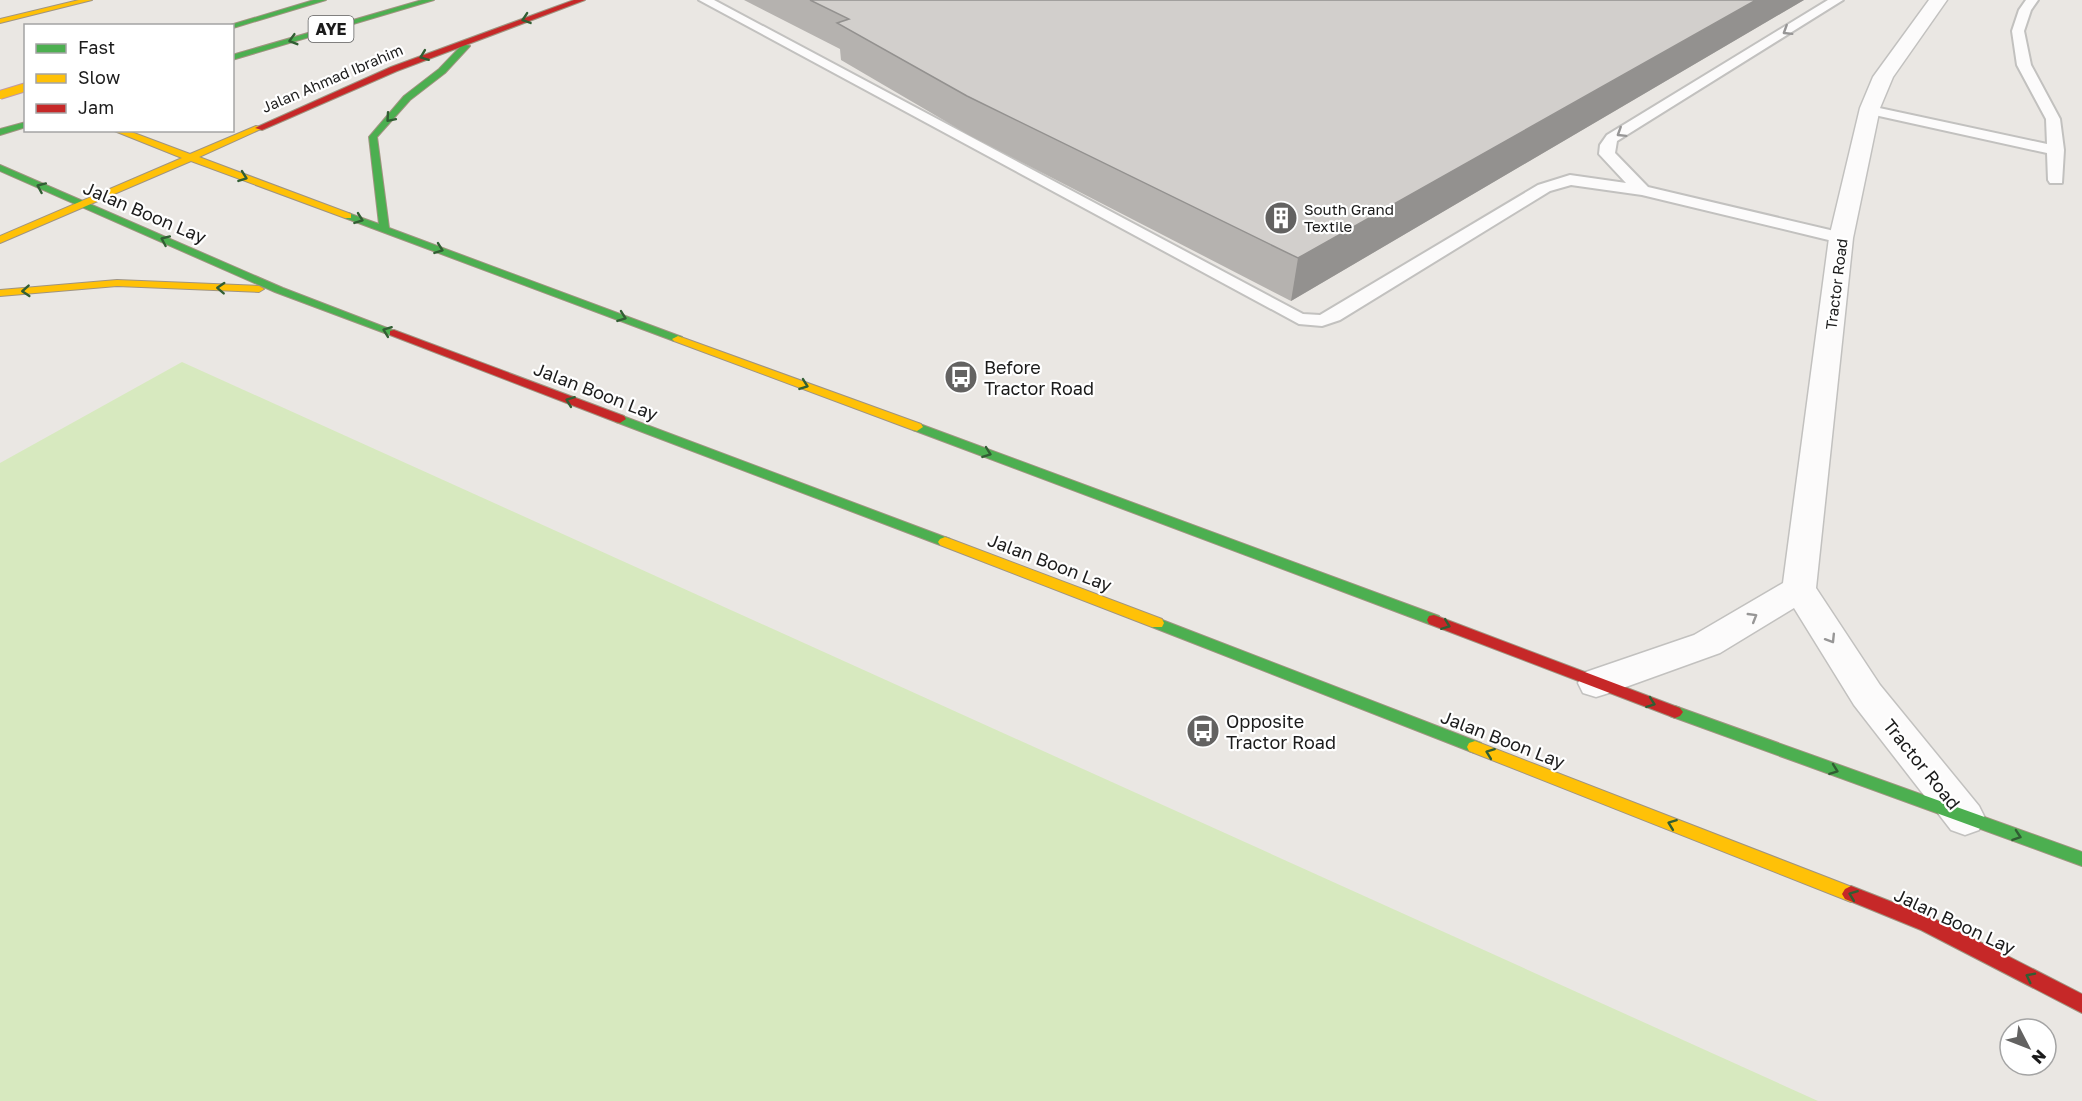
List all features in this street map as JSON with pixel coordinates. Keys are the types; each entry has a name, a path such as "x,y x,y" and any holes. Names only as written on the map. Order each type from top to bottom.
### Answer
{"main road":[{"path":"0,21 88,0"},
{"name":"AYE","path":"234,25 322,0"},
{"name":"AYE","path":"234,57 430,0"},
{"name":"Jalan Ahmad Ibrahim","path":"0,240 394,69 581,0"},
{"path":"384,228 374,137 407,98 442,71 454,56 479,36"},
{"path":"0,88 24,96"},
{"path":"0,95 24,88"},
{"path":"0,132 24,125"},
{"path":"121,132 1381,600 1596,683 2082,859"},
{"name":"Jalan Boon Lay","path":"0,168 279,290 1099,600 1916,920 2082,1004"},
{"path":"0,293 117,283 279,290"}],"street":[{"name":"Tractor Road","path":"1938,0 1882,77 1870,110 1841,238 1799,590 1866,695 1965,818"},
{"path":"1596,683 1707,644 1799,590"}],"lane":[{"path":"705,0 961,134 1289,314 1309,321 1322,321 1334,316 1554,184 1570,180 1642,190 1841,238"},
{"path":"1642,190 1607,154 1607,145 1612,138 1837,0"},
{"path":"2032,0 2025,10 2018,31 2024,65 2053,118 2056,180"},
{"path":"821,61 837,55"},
{"path":"1870,110 2056,150"}],"green space":[{"path":"182,362 1818,1101 0,1101 0,463"}],"building":[{"name":"South Grand Textile","path":"810,0 1756,0 1298,258 967,96 837,23 849,19"}],"traffic: fast":[{"path":"234,25 322,0"},
{"path":"234,57 430,0"},
{"path":"384,228 373,137 407,98 442,71 466,46"},
{"path":"0,132 24,125"},
{"path":"0,168 279,290 394,333"},
{"path":"348,216 678,339"},
{"path":"620,419 945,542"},
{"path":"917,427 1434,620"},
{"path":"1157,623 1475,747"},
{"path":"1675,712 2082,859"}],"traffic: slow":[{"path":"0,21 88,0"},
{"path":"0,95 24,88"},
{"path":"0,240 259,128"},
{"path":"121,132 348,216"},
{"path":"0,293 117,283 259,289"},
{"path":"678,339 917,427"},
{"path":"945,542 1157,623"},
{"path":"1475,747 1851,894"}],"traffic: jam":[{"path":"259,128 394,69 581,0"},
{"path":"394,333 620,419"},
{"path":"1434,620 1675,712"},
{"path":"1851,894 1927,924 2082,1004"}],"place":[{"name":"South Grand Textile","path":"1281,218"},
{"name":"Before Tractor Road","path":"961,377"},
{"name":"Opposite Tractor Road","path":"1203,731"}]}
